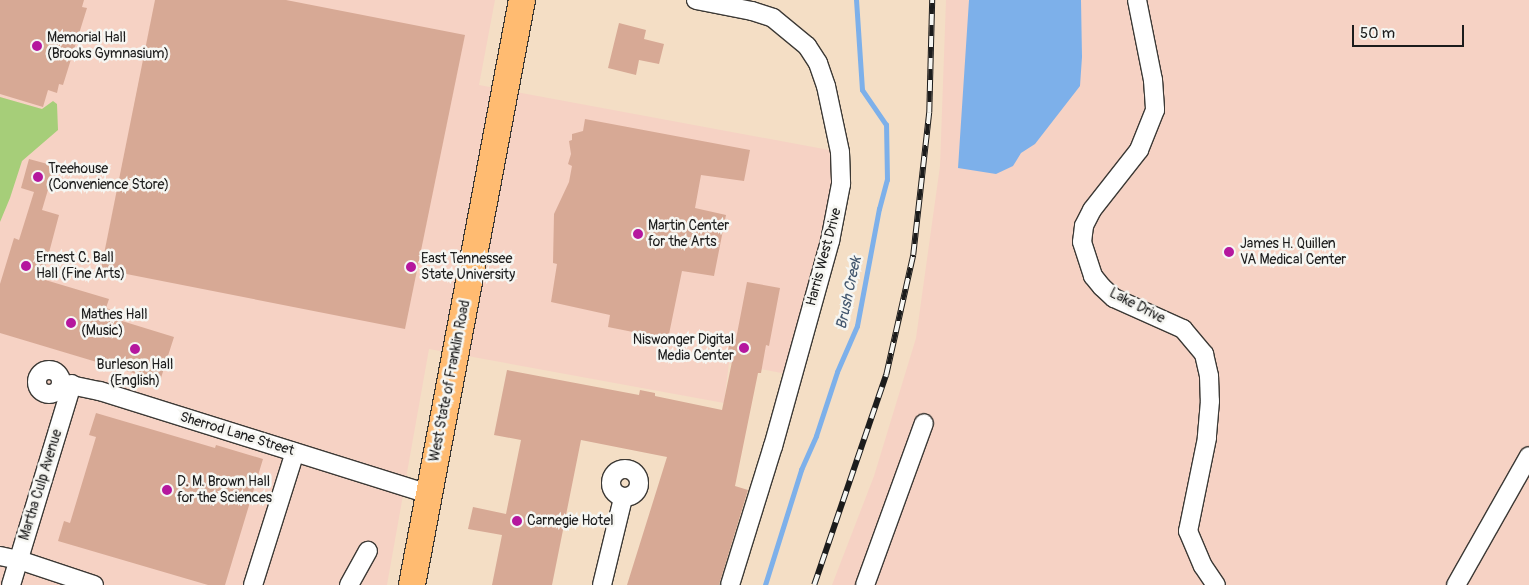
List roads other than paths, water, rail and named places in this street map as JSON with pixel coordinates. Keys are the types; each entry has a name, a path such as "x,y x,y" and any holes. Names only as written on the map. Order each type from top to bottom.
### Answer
{"highway":[{"name":"West State of Franklin Road","path":"412,585 522,0"}],"street":[{"name":"Harris West Drive","path":"696,0 752,11 773,18 807,46 818,63 826,86 840,152 841,184 830,241 773,446 730,585"},
{"name":"Lake Drive","path":"1137,0 1153,80 1155,110 1139,150 1092,210 1084,226 1082,242 1093,276 1102,287 1114,298 1183,329 1204,354 1210,384 1207,438 1188,531 1203,566 1216,585"},
{"name":"Sherrod Lane Street","path":"61,379 429,494"},
{"name":"Martha Culp Avenue","path":"11,585 19,560 61,379"},
{"path":"864,585 924,423"},
{"path":"253,585 295,452"},
{"path":"1456,585 1529,456"},
{"path":"602,585 623,498"},
{"path":"349,585 368,551"},
{"path":"0,556 19,560 94,585"}],"water":[{"path":"969,0 1081,0 1082,57 1080,86 1035,144 1021,153 1013,166 996,174 958,168"}],"waterway":[{"name":"Brush Creek","path":"765,585 801,470 816,436 837,372 857,326 879,209 887,180 886,125 862,90 856,0"}],"railway":[{"path":"814,585 886,375 913,255 929,113 932,0"}],"place":[{"name":"Memorial Hall (Brooks Gymnasium)","path":"37,46"},
{"name":"Treehouse (Convenience Store)","path":"38,177"},
{"name":"Martin Center for the Arts","path":"638,234"},
{"name":"James H. Quillen VA Medical Center","path":"1229,252"},
{"name":"Ernest C. Ball Hall (Fine Arts)","path":"26,266"},
{"name":"East Tennessee State University","path":"411,267"},
{"name":"Mathes Hall (Music)","path":"71,323"},
{"name":"Niswonger Digital Media Center","path":"744,348"},
{"name":"Burleson Hall (English)","path":"135,349"},
{"name":"D. M. Brown Hall for the Sciences","path":"167,490"},
{"name":"Carnegie Hotel","path":"517,521"}]}
